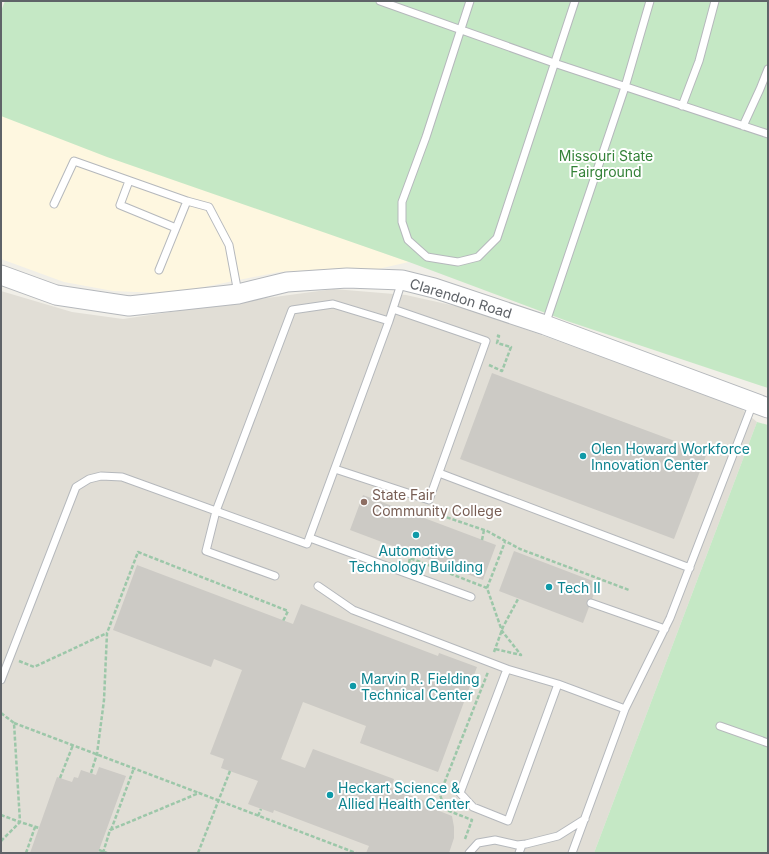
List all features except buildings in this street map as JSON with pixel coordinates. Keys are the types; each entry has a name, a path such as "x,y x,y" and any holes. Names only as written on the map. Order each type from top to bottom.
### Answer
{"street":[{"name":"Clarendon Road","path":"1,275 56,295 129,306 238,294 287,282 347,278 402,280 434,288 545,325 761,405"}],"lane":[{"path":"380,1 394,3 460,30 554,63 768,134"},
{"path":"470,1 426,137 402,202 402,222 408,240 427,258 458,262 478,257 497,238 575,1"},
{"path":"545,325 625,87 650,1"},
{"path":"682,106 699,61 715,1"},
{"path":"743,126 768,69"},
{"path":"760,89 768,85"},
{"path":"54,204 74,161 187,201 209,207 229,245 238,294"},
{"path":"129,181 120,205 176,228"},
{"path":"159,270 187,201"},
{"path":"1,680 76,487 88,479 101,476 122,476 307,544 389,321 402,280"},
{"path":"274,576 206,551 216,511 292,310 333,304 389,321"},
{"path":"335,469 429,500 439,473 486,341 393,309"},
{"path":"572,853 625,709 665,629 761,405"},
{"path":"439,473 690,568"},
{"path":"310,538 472,597"},
{"path":"318,586 353,610 507,669 558,684 625,709"},
{"path":"591,603 665,629"},
{"path":"507,669 460,793 473,807 508,821 558,684"},
{"path":"720,726 768,743"},
{"path":"469,853 478,843 495,840 517,845 558,836 585,819"},
{"path":"518,853 522,844"}],"path":[{"path":"482,540 484,530"},
{"path":"487,588 505,542 629,590"},
{"path":"91,774 97,754 104,700 107,633 138,552 288,611 284,620"},
{"path":"410,558 412,554"},
{"path":"495,649 521,655 502,631"},
{"path":"9,658 34,666 107,633"},
{"path":"1,713 14,723 356,853"},
{"path":"1,841 20,822 14,723"},
{"path":"60,778 73,745"},
{"path":"99,850 105,853 110,830 134,768"},
{"path":"198,853 230,771"},
{"path":"110,830 199,793"},
{"path":"258,816 261,809"},
{"path":"1,815 37,828 26,853"}],"shaded area":[{"path":"1,115 409,262 378,269 345,268 279,272 194,289 160,293 113,291 64,282 1,259"},
{"name":"State Fair Community College","path":"334,289 406,295 469,309 738,406 757,422 594,853 1,853 1,291 72,312 123,319"}],"green space":[{"name":"Missouri State Fairground","path":"5,1 768,1 768,388 567,321 409,262 107,157 1,116 1,11"},
{"path":"757,422 768,425 768,853 594,853"}],"place":[{"name":"Olen Howard Workforce Innovation Center","path":"583,456"},
{"name":"State Fair Community College","path":"364,502"},
{"name":"Automotive Technology Building","path":"416,535"},
{"name":"Tech II","path":"549,587"},
{"name":"Marvin R. Fielding Technical Center","path":"353,686"},
{"name":"Heckart Science & Allied Health Center","path":"330,795"}]}
